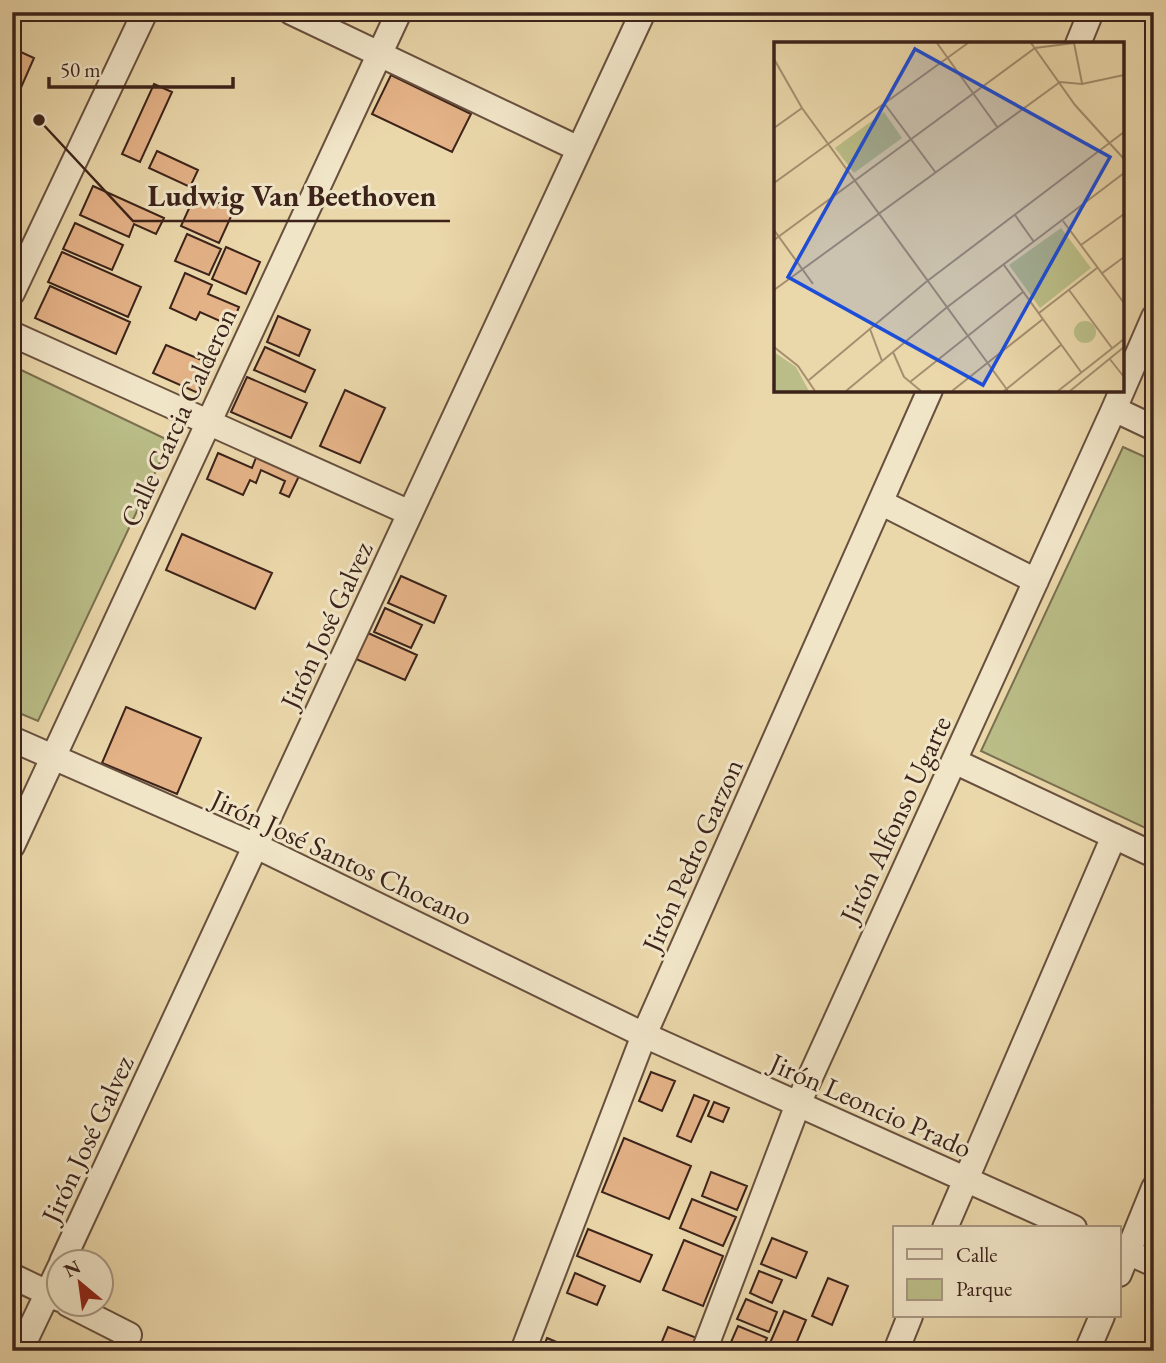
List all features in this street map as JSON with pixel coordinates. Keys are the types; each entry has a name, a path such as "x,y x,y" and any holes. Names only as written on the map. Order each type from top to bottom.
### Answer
{"street":[{"path":"12,293 145,12"},
{"path":"291,12 579,149"},
{"name":"Calle Garcia Calderon","path":"12,846 399,12"},
{"name":"Jirón José Galvez","path":"69,1248 643,12"},
{"path":"1079,42 1091,12"},
{"name":"Jirón Alfonso Ugarte","path":"1124,388 1154,317"},
{"path":"12,334 410,513"},
{"name":"Jirón Pedro Garzon","path":"523,1351 644,1035 929,392"},
{"name":"Jirón Alfonso Ugarte","path":"704,1351 798,1104 1122,392"},
{"path":"1115,409 1154,428"},
{"path":"882,503 1036,581"},
{"name":"Jirón José Santos Chocano","path":"12,739 256,846 644,1035"},
{"path":"954,761 1154,855"},
{"path":"947,1226 1114,836"},
{"name":"Jirón Leoncio Prado","path":"644,1035 1070,1226"},
{"path":"1154,1188 1122,1258 1154,1264"},
{"path":"12,1276 46,1293"},
{"name":"Jirón José Galvez","path":"20,1351 46,1315"},
{"path":"95,1318 129,1335"},
{"path":"897,1351 910,1318"},
{"path":"1087,1351 1101,1318"}],"green space":[{"path":"19,369 170,441 38,721 12,710 12,383"},
{"path":"1123,447 1154,461 1154,832 981,751"}],"building":[{"path":"12,48 34,58 12,108"},
{"path":"391,75 471,114 452,152 372,114"},
{"path":"154,84 172,92 140,162 122,154"},
{"path":"157,151 198,170 190,187 149,168"},
{"path":"93,186 164,218 156,234 134,224 129,237 80,215"},
{"path":"196,193 234,210 219,243 181,226"},
{"path":"75,223 123,245 112,270 63,249"},
{"path":"187,234 221,249 209,275 175,261"},
{"path":"226,247 260,262 246,294 212,279"},
{"path":"62,252 141,287 128,317 48,282"},
{"path":"185,273 212,285 208,294 239,307 231,326 200,312 196,320 170,308"},
{"path":"50,286 130,322 116,354 35,318"},
{"path":"278,316 310,330 299,356 267,342"},
{"path":"166,345 211,364 198,393 153,373"},
{"path":"265,347 315,370 305,392 254,370"},
{"path":"247,377 307,403 291,438 231,412"},
{"path":"345,390 385,408 360,463 320,446"},
{"path":"218,453 252,468 257,455 300,474 289,497 280,493 285,481 261,470 256,483 250,480 243,495 207,479"},
{"path":"182,534 272,573 255,609 166,570"},
{"path":"401,576 446,596 434,623 388,603"},
{"path":"385,608 422,625 411,648 374,632"},
{"path":"368,633 417,655 405,680 356,659"},
{"path":"126,707 201,738 177,794 102,763"},
{"path":"651,1072 675,1081 662,1111 639,1101"},
{"path":"694,1095 709,1101 691,1142 677,1136"},
{"path":"714,1102 729,1108 723,1122 708,1116"},
{"path":"624,1138 691,1166 669,1219 602,1192"},
{"path":"711,1172 747,1186 737,1210 702,1196"},
{"path":"692,1199 736,1217 723,1246 680,1228"},
{"path":"588,1229 652,1255 640,1282 577,1256"},
{"path":"772,1238 807,1252 796,1278 761,1264"},
{"path":"684,1240 723,1256 703,1306 663,1290"},
{"path":"759,1271 782,1280 772,1303 750,1293"},
{"path":"575,1273 605,1286 597,1305 567,1293"},
{"path":"828,1278 848,1286 832,1325 812,1316"},
{"path":"746,1299 777,1312 769,1332 737,1319"},
{"path":"784,1311 806,1320 793,1351 770,1343"},
{"path":"738,1326 767,1338 761,1351 728,1349"},
{"path":"668,1327 697,1338 691,1351 658,1351"},
{"path":"547,1338 578,1351 542,1351"}],"place":[{"name":"Ludwig Van Beethoven","path":"39,120"}]}
